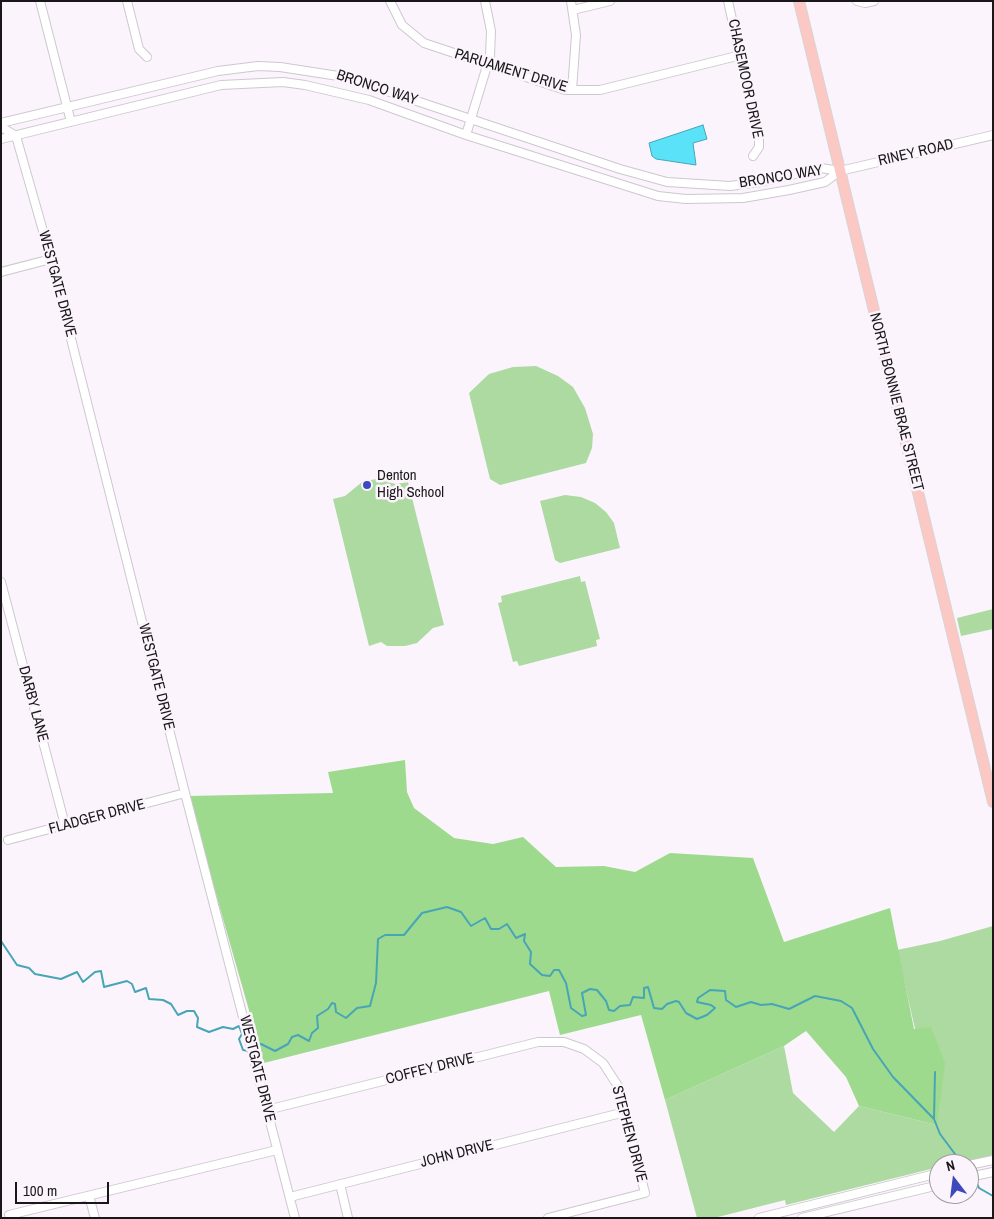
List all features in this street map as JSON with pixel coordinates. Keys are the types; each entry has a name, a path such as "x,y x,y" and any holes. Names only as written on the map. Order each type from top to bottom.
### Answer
{"main road":[{"name":"NORTH BONNIE BRAE STREET","path":"798,1 993,802"}],"street":[{"path":"40,1 71,122"},
{"path":"127,1 139,49 148,57"},
{"name":"PARUAMENT DRIVE","path":"390,1 397,18 417,39 430,46 572,90 600,90 741,55"},
{"path":"466,135 488,65 491,32 486,1"},
{"path":"572,90 576,48 572,5 610,1"},
{"name":"CHASEMOOR DRIVE","path":"728,1 760,144 753,156"},
{"path":"856,1 865,3 874,1"},
{"name":"BRONCO WAY","path":"1,123 218,71 273,67 305,69 344,77 620,169 667,182 730,186 761,182 821,168 840,171"},
{"name":"BRONCO WAY","path":"16,136 221,85 275,82 305,85 361,98 466,135 658,196 686,199 742,198 766,195 825,182 840,171"},
{"path":"1,127 16,136"},
{"name":"RINEY ROAD","path":"840,171 993,135"},
{"path":"1,139 16,136"},
{"name":"WESTGATE DRIVE","path":"16,136 51,259 295,1218"},
{"path":"1,272 51,259"},
{"name":"DARBY LANE","path":"1,582 64,825"},
{"name":"FLADGER DRIVE","path":"8,840 186,794"},
{"name":"COFFEY DRIVE","path":"268,1110 538,1042 564,1042 592,1053"},
{"name":"STEPHEN DRIVE","path":"548,1218 645,1193 613,1076 592,1053"},
{"name":"JOHN DRIVE","path":"290,1197 624,1112"},
{"path":"10,1216 277,1150"},
{"path":"979,1163 993,1160"},
{"path":"979,1175 993,1172"},
{"path":"759,1218 929,1176"},
{"path":"340,1184 348,1218"},
{"path":"802,1218 929,1187"},
{"path":"89,1196 95,1218"}],"green space":[{"path":"536,366 558,376 573,387 585,408 593,434 592,448 586,463 500,485 490,479 469,393 489,374 513,367"},
{"path":"376,479 396,484 408,482 444,625 433,628 417,643 405,646 387,646 381,642 369,646 333,499 345,496 362,482"},
{"path":"565,495 581,497 595,503 606,512 614,523 620,548 560,563 555,560 540,501"},
{"path":"580,576 581,582 585,581 600,639 596,640 597,646 519,666 517,661 513,662 498,603 502,602 501,596"},
{"path":"993,609 993,629 961,636 957,618"},
{"path":"405,760 407,792 414,808 454,838 493,844 523,837 556,867 604,866 635,872 670,853 753,858 784,942 890,908 914,1029 931,1027 945,1063 937,1125 859,1106 846,1077 806,1031 784,1046 665,1100 641,1015 560,1035 549,991 264,1063 188,796 333,793 328,772"},
{"path":"993,926 993,1155 979,1159 979,1154 929,1154 929,1169 786,1205 785,1200 714,1218 697,1218 665,1100 784,1046 793,1093 834,1132 859,1106 937,1125 897,950 940,941"}],"water":[{"path":"703,125 707,139 693,143 696,165 656,159 652,156 649,143"}],"waterway":[{"path":"256,1046 261,1044 275,1051 288,1044 292,1037 298,1035 309,1041 312,1033 318,1028 317,1016 328,1009 332,1003 335,1004 336,1012 346,1018 357,1008 370,1006 376,983 378,939 385,935 404,935 422,913 447,907 461,912 471,926 485,918 491,929 499,929 507,924 516,938 525,934 524,941 531,952 530,964 542,975 550,976 554,970 559,970 566,983 571,1008 582,1016 586,1015 582,993 590,989 597,990 606,1001 609,1010 614,1011 620,1006 630,1005 633,997 644,998 644,988 648,987 654,1008 662,1009 667,1004 676,1001 679,1002 686,1013 697,1019 707,1015 715,1008 711,1005 697,1002 698,998 710,990 725,991 726,1000 736,1007 751,1002 761,1005 772,1004 789,1009 815,996 841,1001 852,1008 873,1049 893,1077 934,1119"},
{"path":"1,941 17,965 29,968 35,974 61,979 77,972 83,982 95,972 101,971 104,987 127,981 132,984 135,992 146,988 149,999 163,1000 171,1004 178,1015 187,1011 194,1011 198,1018 197,1027 209,1032 223,1027 233,1029 239,1026 242,1034 239,1039 243,1050 249,1051"},
{"path":"935,1072 934,1119 940,1134 955,1154"},
{"path":"979,1188 993,1196"}],"place":[{"name":"Denton High School","path":"367,485"}]}
